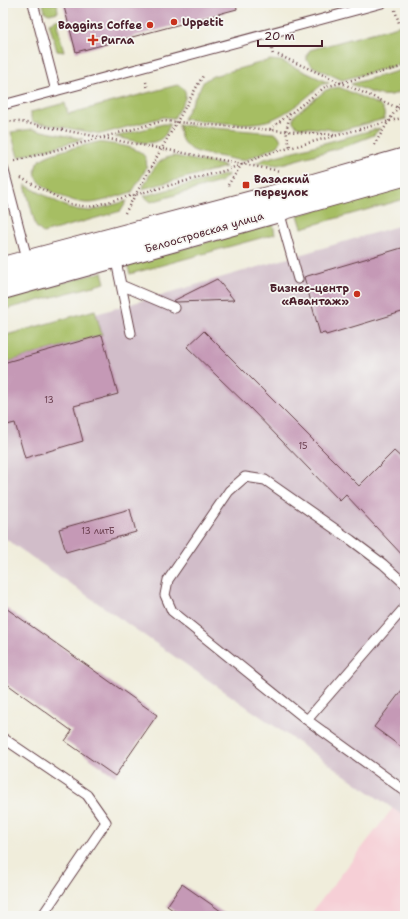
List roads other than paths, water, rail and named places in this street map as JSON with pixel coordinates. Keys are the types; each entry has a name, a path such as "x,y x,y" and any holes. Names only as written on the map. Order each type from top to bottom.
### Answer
{"main road":[{"name":"Белоостровская улица","path":"3,288 113,248 277,204 405,159"},
{"name":"Белоостровская улица","path":"3,268 28,262 113,248"}],"street":[{"name":"Белоостровская улица","path":"277,204 405,176"}],"lane":[{"path":"33,3 56,91"},
{"path":"3,105 382,3"},
{"path":"3,167 28,262"},
{"path":"277,204 298,279"},
{"path":"113,248 131,333"},
{"path":"121,285 175,308"},
{"path":"405,584 383,564 351,540 264,480 245,477 229,491 168,580 165,595 172,611 307,720 405,791"},
{"path":"307,720 405,608"},
{"path":"3,738 87,795 106,822 42,916"}],"place":[{"name":"Uppetit","path":"174,22"},
{"name":"Baggins Coffee","path":"150,25"},
{"name":"Ригла","path":"93,40"},
{"name":"Вазаский переулок","path":"246,185"},
{"name":"Бизнес-центр «Авантаж»","path":"357,294"}]}
